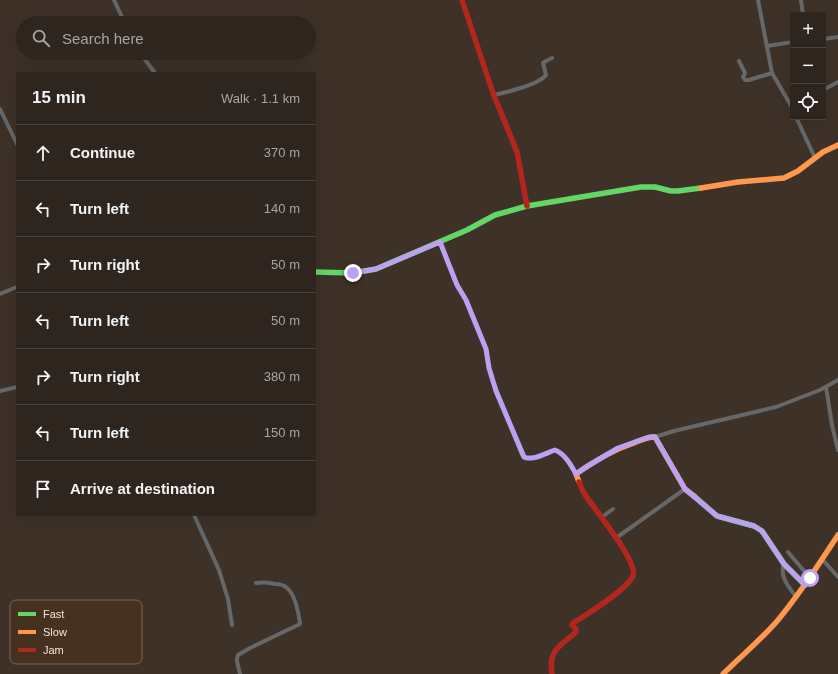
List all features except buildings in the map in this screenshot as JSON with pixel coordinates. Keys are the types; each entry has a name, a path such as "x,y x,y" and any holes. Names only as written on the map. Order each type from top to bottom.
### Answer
{"street":[{"path":"114,0 122,16"},
{"path":"462,0 494,96 517,152 526,206"},
{"path":"758,0 772,73 790,102"},
{"path":"801,0 803,12"},
{"path":"826,39 838,37"},
{"path":"767,46 790,42"},
{"path":"494,96 544,78 546,75 543,63 552,58"},
{"path":"145,60 154,72"},
{"path":"739,61 745,73 743,77 745,80 772,73"},
{"path":"826,88 838,82"},
{"path":"0,109 16,142"},
{"path":"797,120 815,158"},
{"path":"316,272 353,273 376,269 467,230 495,215 526,206 635,188 654,187 678,192 738,182 784,178 798,171 815,158 838,145"},
{"path":"440,242 457,285 466,300 486,349 489,368 496,391 522,455 528,459 555,450 562,454 576,474 584,493 632,562 634,572 632,577 620,590 587,615 573,623 572,625 576,629 576,632 557,649 552,656 550,665 552,674"},
{"path":"0,294 16,287"},
{"path":"576,474 618,448 649,437 655,437 674,431 776,407 826,387 838,380"},
{"path":"0,392 16,387"},
{"path":"826,387 832,425 838,450"},
{"path":"655,437 685,489 717,516 754,526 762,531 784,564 805,585"},
{"path":"616,538 685,489"},
{"path":"602,517 613,509"},
{"path":"194,516 219,570 228,599 232,625"},
{"path":"723,674 778,620 810,578 838,535"},
{"path":"788,552 810,578"},
{"path":"822,560 838,577"},
{"path":"784,564 782,575 796,597"},
{"path":"240,674 237,658 238,655 300,624 298,611 293,596 287,587 267,582 256,582"}],"traffic: fast":[{"path":"316,272 353,273 376,269 467,230 495,215 527,206 641,187 655,187 671,191 701,188"},
{"path":"694,496 717,516 754,526 762,531 784,564 805,585"}],"traffic: slow":[{"path":"701,188 738,182 784,178 798,171 823,152 838,145"},
{"path":"579,482 576,474 597,460 626,446 644,439 655,437 685,489 694,496"},
{"path":"723,674 778,620 802,589 838,535"}],"traffic: jam":[{"path":"462,0 493,93 517,152 527,206"},
{"path":"552,674 552,659 556,649 576,632 576,629 572,625 573,623 623,588 633,576 633,569 623,548 584,493 579,482"}],"route":[{"path":"353,273 385,266 440,242 457,285 463,293 486,349 489,368 496,391 524,457 528,459 555,450 562,454 576,474 618,448 649,437 655,437 685,489 717,516 758,528 762,531 784,564 794,575 805,585 810,578"}]}
